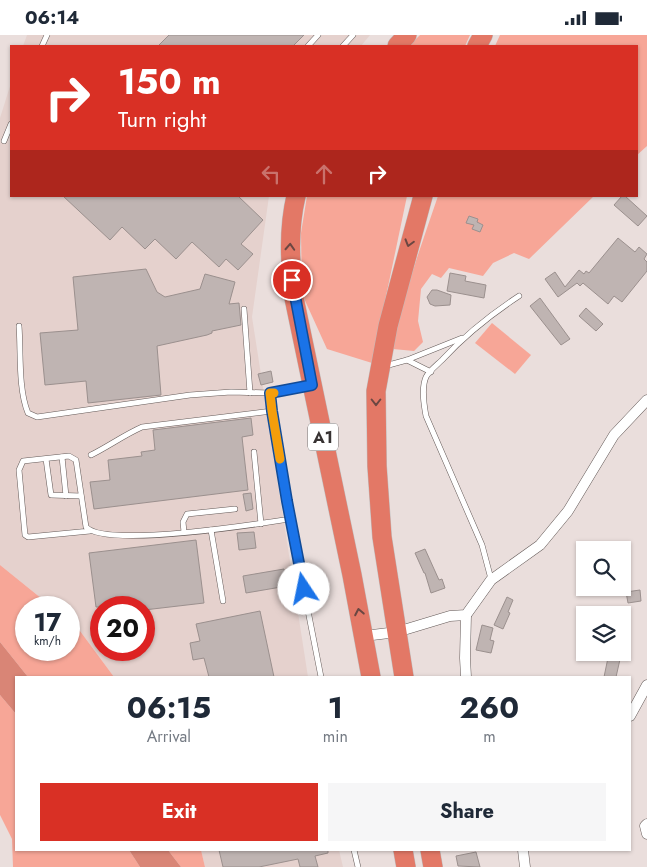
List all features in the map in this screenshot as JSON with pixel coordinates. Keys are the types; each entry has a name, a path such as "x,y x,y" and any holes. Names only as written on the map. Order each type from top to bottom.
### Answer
{"highway":[{"path":"398,45 408,35"},
{"name":"A1","path":"296,197 290,261 294,298 361,639 371,676"},
{"path":"404,676 394,627 382,537 377,467 376,391 388,326 423,197"},
{"path":"403,851 406,867"},
{"path":"430,851 433,867"}],"street":[{"path":"466,676 466,615 491,580 540,545 568,511 614,435 647,400"},
{"path":"361,639 394,627 450,616 466,615"},
{"path":"631,714 647,685"},
{"path":"647,824 645,826 647,834"},
{"path":"523,851 525,867"}],"lane":[{"path":"309,45 318,35"},
{"path":"344,45 354,35"},
{"path":"4,141 10,126"},
{"path":"491,580 482,545 426,416 424,386 426,378 464,337 489,316 520,295"},
{"path":"244,309 250,393"},
{"path":"19,326 22,386 26,407 28,413 37,417 190,395 231,392 270,393 312,385"},
{"path":"380,368 407,360 464,337"},
{"path":"407,360 431,372"},
{"path":"270,393 290,519 321,676"},
{"path":"91,455 109,446 126,434 142,427 272,411"},
{"path":"254,452 261,524"},
{"path":"90,531 86,527 76,460 62,457 23,461 19,470 24,534 28,537 90,531 116,535 211,531 290,519"},
{"path":"62,457 66,496"},
{"path":"46,459 50,493 53,496 81,496"},
{"path":"184,532 183,522 187,514 235,509"},
{"path":"211,531 223,601"},
{"path":"354,851 358,867"}],"shaded area":[{"path":"27,35 370,35 362,45 23,45"},
{"path":"420,35 470,35 465,45 410,45"},
{"path":"500,35 647,35 647,146 638,154 638,45 495,45"},
{"path":"10,86 10,197 269,197 252,317 308,676 113,676 102,661 155,661 155,596 90,596 90,645 80,631 80,596 38,596 0,565 0,118"},
{"path":"307,197 407,197 372,363 327,349 302,294 301,233"},
{"path":"438,197 593,197 529,259 514,253 493,263 483,276 449,268 441,278 432,274 421,289 418,321 423,342 414,351 393,349 407,291"},
{"path":"492,323 531,355 515,374 475,343"},
{"path":"0,565 38,596 15,596 15,661 0,642"},
{"path":"80,631 90,645 90,661 102,661 113,676 27,676 15,661 80,661"},
{"path":"0,642 27,676 15,676 15,713 0,695"},
{"path":"0,695 15,713 15,851 130,851 140,867 13,867 12,839 0,815"},
{"path":"130,851 169,851 181,867 140,867"},
{"path":"169,851 201,851 205,867 181,867"},
{"path":"201,851 339,851 343,867 205,867"}],"building":[{"path":"169,35 304,35 294,45 159,45"},
{"path":"64,197 239,197 263,220 241,244 253,254 238,270 226,259 219,267 192,242 176,259 155,239 145,249 122,227 110,240"},
{"path":"621,197 626,197 647,216 638,226 614,205"},
{"path":"469,216 478,219 477,222 483,225 480,232 472,229 474,225 466,223"},
{"path":"618,238 635,252 639,247 647,254 644,259 647,262 647,271 622,302 614,296 608,304 583,283 580,286 577,283 558,297 545,279 555,272 565,287 579,270 584,274 586,271 589,273"},
{"path":"146,269 157,292 165,297 200,289 205,274 235,282 229,304 239,303 241,325 157,346 161,395 88,403 86,381 45,385 40,333 78,330 73,277"},
{"path":"450,273 466,276 465,281 486,285 484,298 447,291"},
{"path":"432,290 451,295 450,305 435,306 430,304 427,297"},
{"path":"540,298 570,339 561,345 530,306"},
{"path":"586,308 603,324 596,331 579,316"},
{"path":"271,371 273,382 261,385 258,374"},
{"path":"251,418 253,435 242,437 248,490 94,509 90,482 110,480 108,460 142,456 141,452 155,450 153,430"},
{"path":"251,493 253,509 246,511 243,494"},
{"path":"254,532 256,548 239,550 237,533"},
{"path":"196,540 204,603 155,609 155,596 95,596 89,553"},
{"path":"425,549 439,580 442,579 445,588 431,593 425,573 415,553"},
{"path":"284,569 287,586 246,593 243,576"},
{"path":"640,590 641,601 628,603 627,596 631,596 631,591"},
{"path":"507,597 513,600 503,629 494,625"},
{"path":"260,611 274,676 209,676 204,658 193,660 190,643 200,641 196,624"},
{"path":"482,625 493,628 490,640 494,641 491,653 476,650"},
{"path":"607,661 620,661 616,676 604,676"},
{"path":"219,851 328,851 328,853 315,856 318,867 300,867 298,859 259,867 223,867"},
{"path":"476,852 480,867 458,866 456,856"}],"slow traffic":[{"path":"274,393 270,393 280,459"}],"route":[{"path":"292,280 312,385 270,393 287,501 304,589"}]}
